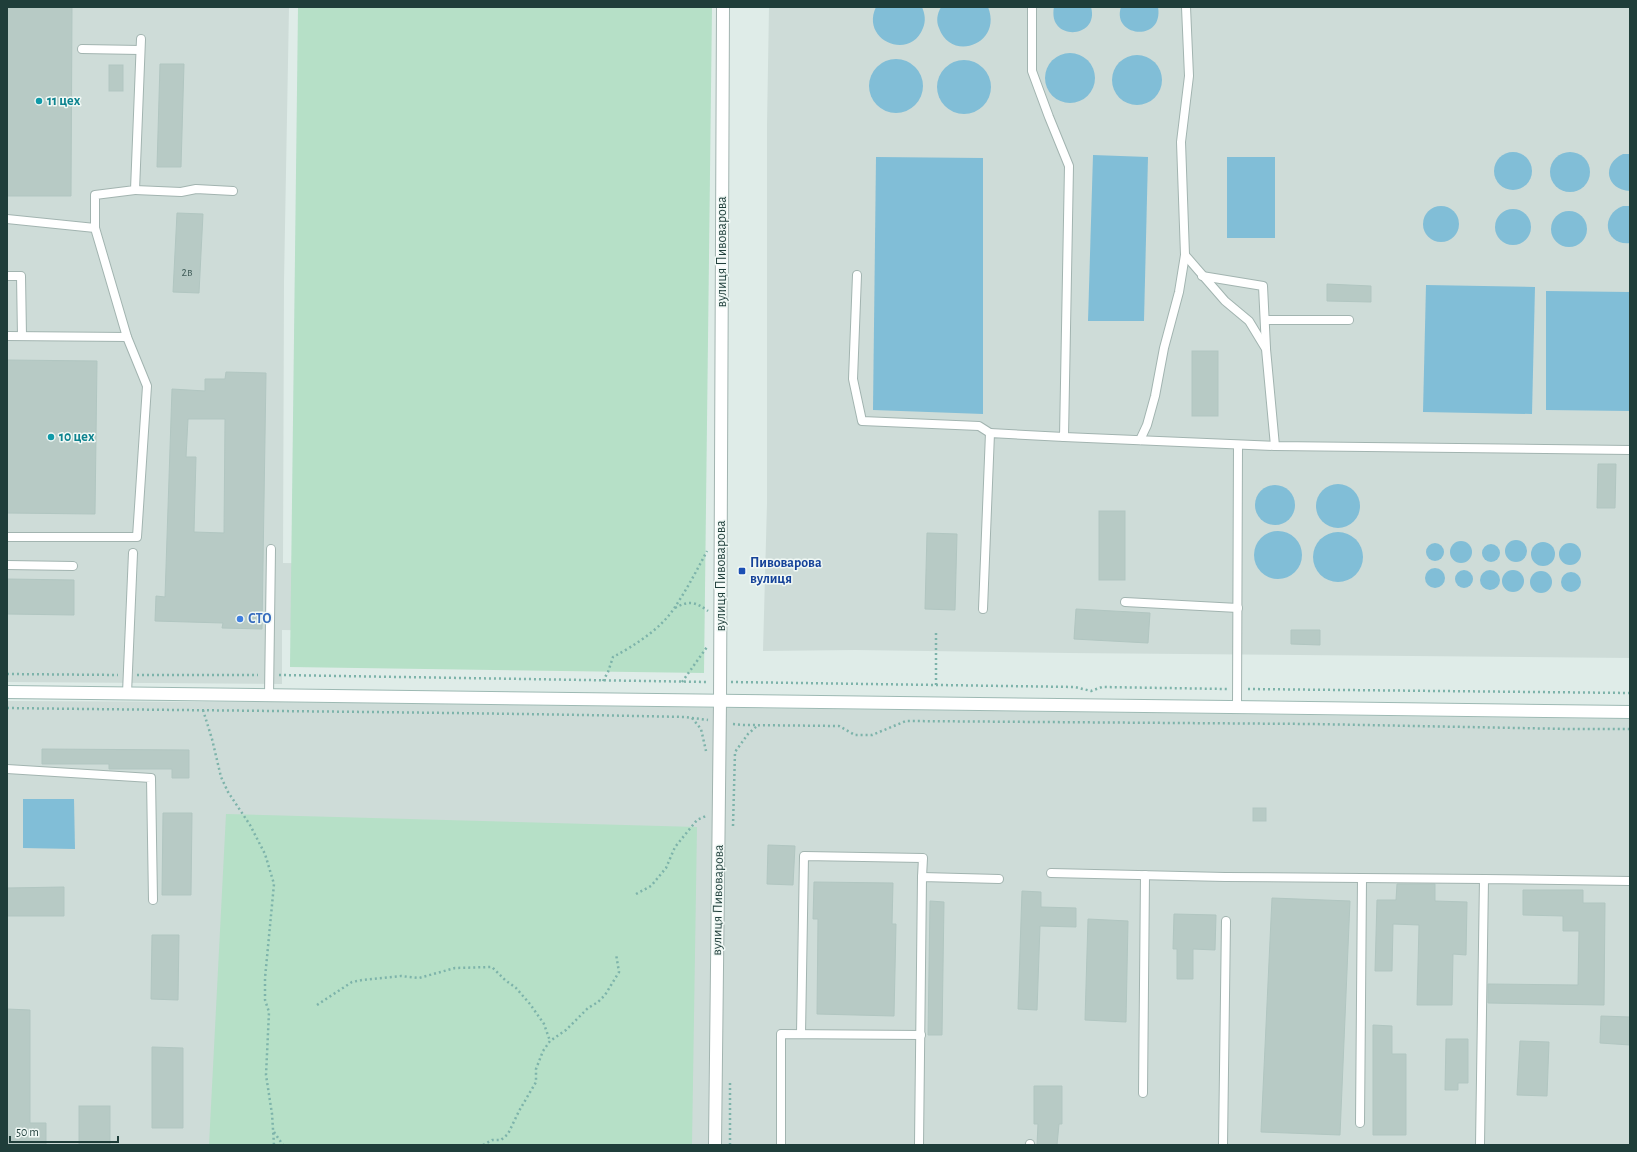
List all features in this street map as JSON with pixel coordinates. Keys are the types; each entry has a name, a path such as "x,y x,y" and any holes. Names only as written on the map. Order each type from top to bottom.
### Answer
{"main road":[{"name":"вулиця Пивоварова","path":"715,1145 721,624 723,7"},
{"path":"7,692 720,702 1630,712"}],"lane":[{"path":"1032,7 1032,70 1069,166 1064,437"},
{"path":"1140,440 1147,425 1155,396 1164,348 1179,292 1184,255 1181,142 1189,76 1186,7"},
{"path":"135,190 141,39"},
{"path":"82,50 140,50"},
{"path":"7,537 137,537 147,386 127,337 95,228 94,195 135,190 181,192 196,189 233,191"},
{"path":"7,219 95,228"},
{"path":"1184,255 1225,301 1249,321 1266,349"},
{"path":"857,275 853,379 862,421 979,426 990,433 1238,445 1630,450"},
{"path":"7,276 21,276 22,336"},
{"path":"1202,276 1263,286 1266,349 1275,446"},
{"path":"1265,320 1349,320"},
{"path":"7,336 127,337"},
{"path":"983,609 990,433"},
{"path":"1238,445 1238,708"},
{"path":"269,696 271,549"},
{"path":"127,693 134,553"},
{"path":"7,565 73,566"},
{"path":"1125,602 1238,608"},
{"path":"7,769 151,778 153,900"},
{"path":"801,1034 804,856 923,858 920,1145"},
{"path":"1050,873 1630,881"},
{"path":"1143,1093 1145,875"},
{"path":"922,877 999,879"},
{"path":"1360,1123 1362,878"},
{"path":"1480,1145 1484,879"},
{"path":"1223,1145 1226,921"},
{"path":"781,1145 781,1034 921,1035"}],"path":[{"path":"603,681 613,657 632,646 651,632 675,608 694,577 712,541 721,533"},
{"path":"675,608 685,602 700,605 721,624 682,682"},
{"path":"936,632 936,685"},
{"path":"7,674 121,675"},
{"path":"136,675 269,675 1075,687 1091,691 1102,687 1630,693"},
{"path":"7,708 678,716 744,725 839,726 855,735 872,736 906,721 1297,724 1630,729"},
{"path":"203,710 221,777 228,792 250,825 265,854 274,884 265,978 265,1000 269,1012 266,1075 274,1132 274,1145"},
{"path":"733,830 735,752 748,734 757,725"},
{"path":"636,894 651,886 666,868 675,846 697,820 706,815"},
{"path":"482,1145 492,1140 501,1140 508,1134 519,1111 536,1082 536,1069 543,1051 550,1041 570,1027 588,1008 598,1002 605,995 619,972 616,954"},
{"path":"317,1006 352,982 401,976 419,978 455,968 492,967 516,988 530,1004 544,1024 550,1041"},
{"path":"730,1082 730,1145"},
{"path":"274,1132 283,1145"}],"shaded area":[{"path":"7,7 289,7 284,282 283,563 350,564 350,631 282,630 282,684 7,682"},
{"path":"769,7 1630,7 1630,658 855,650 763,651 767,503 767,125"},
{"path":"7,701 272,702 1630,719 1630,1145 7,1145"}],"green space":[{"path":"298,7 712,7 704,673 290,667"},
{"path":"226,814 697,827 692,1145 209,1145"}],"water":[{"path":"876,7 922,7 925,23 917,38 908,44 898,45 889,43 880,37 875,29 873,19"},
{"path":"941,7 988,7 991,20 988,31 982,39 974,44 964,46 954,45 945,39 937,23 937,18"},
{"path":"1054,7 1091,7 1092,18 1088,25 1081,30 1073,32 1065,31 1058,26 1054,18"},
{"path":"1121,7 1158,7 1158,19 1153,26 1146,31 1138,32 1130,30 1123,25 1120,17"},
{"path":"1065,53 1075,53 1088,60 1095,73 1095,83 1088,96 1075,103 1065,103 1056,99 1049,92 1045,83 1045,73 1049,64 1056,57"},
{"path":"1132,55 1142,55 1155,62 1162,75 1162,85 1155,98 1142,105 1132,105 1123,101 1116,94 1112,85 1112,75 1116,66 1123,59"},
{"path":"896,59 906,61 915,67 921,76 923,86 921,96 915,105 906,111 896,113 886,111 877,105 871,96 869,86 871,76 877,67 886,61"},
{"path":"959,60 969,60 979,64 987,72 991,82 991,92 987,102 979,110 969,114 959,114 949,110 941,102 937,92 937,82 941,72 949,64"},
{"path":"1509,152 1517,152 1527,157 1531,164 1531,178 1527,185 1517,190 1509,190 1499,185 1497,182 1494,175 1494,167 1499,157 1502,155"},
{"path":"1574,152 1581,155 1587,161 1590,172 1589,180 1581,189 1574,192 1566,192 1559,189 1551,180 1550,168 1553,161 1562,153"},
{"path":"1623,154 1630,154 1630,191 1622,190 1616,186 1611,181 1609,176 1611,164 1616,158"},
{"path":"1093,155 1148,157 1144,321 1088,321"},
{"path":"876,157 983,158 983,414 873,410"},
{"path":"1227,157 1275,157 1275,238 1227,238"},
{"path":"1445,206 1454,211 1458,217 1458,231 1454,237 1445,242 1437,242 1428,237 1424,231 1423,220 1428,211 1434,207"},
{"path":"1623,206 1630,206 1630,243 1622,243 1615,240 1610,235 1608,229 1610,216 1615,210"},
{"path":"1517,209 1526,214 1530,220 1530,234 1526,240 1517,245 1509,245 1500,240 1496,234 1495,223 1500,214 1506,210"},
{"path":"1573,211 1582,216 1586,222 1586,236 1582,242 1573,247 1565,247 1556,242 1552,236 1551,225 1556,216 1562,212"},
{"path":"1426,285 1535,287 1532,414 1423,412"},
{"path":"1546,291 1630,292 1630,411 1546,410"},
{"path":"1338,484 1350,488 1356,494 1360,506 1356,518 1350,524 1338,528 1326,524 1320,518 1316,506 1320,494 1326,488"},
{"path":"1279,485 1286,488 1292,494 1295,505 1294,513 1286,522 1279,525 1271,525 1264,522 1256,513 1255,501 1258,494 1267,486"},
{"path":"1278,531 1287,533 1295,538 1300,546 1302,555 1300,564 1295,572 1287,577 1278,579 1269,577 1261,572 1256,564 1254,555 1256,546 1261,538 1269,533"},
{"path":"1338,532 1352,536 1359,543 1363,557 1359,571 1352,578 1338,582 1324,578 1317,571 1313,557 1317,543 1324,536"},
{"path":"1516,540 1524,543 1527,551 1524,559 1516,562 1508,559 1505,551 1508,543"},
{"path":"1461,541 1469,544 1472,552 1469,560 1461,563 1453,560 1450,552 1453,544"},
{"path":"1543,542 1551,546 1555,554 1551,562 1543,566 1535,562 1531,554 1535,546"},
{"path":"1431,543 1439,543 1444,548 1442,559 1439,561 1431,561 1426,556 1426,548"},
{"path":"1570,543 1578,546 1581,554 1578,562 1570,565 1562,562 1559,554 1562,546"},
{"path":"1487,544 1495,544 1500,549 1498,560 1495,562 1487,562 1482,557 1482,549"},
{"path":"1435,568 1442,571 1445,578 1442,585 1435,588 1428,585 1425,578 1428,571"},
{"path":"1460,570 1468,570 1473,575 1471,586 1468,588 1460,588 1455,583 1455,575"},
{"path":"1490,570 1497,573 1500,580 1497,587 1490,590 1483,587 1480,580 1483,573"},
{"path":"1513,570 1521,573 1524,581 1521,589 1513,592 1505,589 1502,581 1505,573"},
{"path":"1541,571 1545,572 1551,578 1551,586 1545,592 1541,593 1537,592 1531,586 1530,582 1531,578 1537,572"},
{"path":"1567,572 1575,572 1581,578 1581,586 1575,592 1567,592 1561,586 1561,578"},
{"path":"23,799 74,799 75,849 23,848"}],"building":[{"name":"11 цех","path":"7,7 72,7 71,196 7,196"},
{"path":"160,64 184,64 181,167 157,167"},
{"path":"109,65 123,65 123,91 109,91"},
{"path":"177,213 203,214 199,293 173,292"},
{"path":"1327,284 1371,286 1371,302 1327,301"},
{"path":"1192,351 1218,351 1218,416 1192,416"},
{"name":"10 цех","path":"7,360 97,361 95,514 7,513"},
{"path":"226,372 266,373 262,629 222,628 223,623 155,621 156,596 165,597 172,389 205,391 205,379 225,379","holes":["188,419 225,419 224,533 194,532 196,457 186,457"]},
{"path":"1598,464 1616,464 1615,508 1597,508"},
{"path":"1099,511 1125,511 1125,580 1099,580"},
{"path":"927,533 957,534 955,610 925,609"},
{"path":"7,579 74,580 74,615 7,614"},
{"path":"1076,609 1150,613 1148,643 1074,639"},
{"path":"1291,630 1320,630 1320,645 1291,644"},
{"path":"42,749 189,750 189,778 172,778 172,769 109,769 109,764 42,764"},
{"path":"1253,808 1266,808 1266,821 1253,821"},
{"path":"163,813 192,813 191,895 162,895"},
{"path":"768,845 795,846 793,885 767,884"},
{"path":"814,882 893,883 892,924 896,924 894,1016 817,1014 818,919 813,919"},
{"path":"1397,884 1435,884 1435,901 1467,902 1466,955 1453,954 1452,1005 1417,1005 1419,925 1393,924 1392,971 1375,971 1377,900 1396,900"},
{"path":"64,887 64,916 7,916 7,888"},
{"path":"1523,890 1583,890 1583,903 1605,903 1604,1005 1488,1003 1488,984 1578,985 1579,931 1563,931 1563,916 1523,915"},
{"path":"1022,891 1041,892 1041,907 1076,908 1076,927 1040,926 1037,1010 1018,1009"},
{"path":"1272,898 1350,901 1340,1135 1261,1132"},
{"path":"930,901 944,902 942,1035 928,1035"},
{"path":"1174,914 1216,915 1215,950 1193,949 1193,979 1177,979 1177,949 1173,949"},
{"path":"1088,919 1128,921 1126,1022 1085,1020"},
{"path":"152,935 179,935 178,1000 151,999"},
{"path":"7,1009 30,1010 30,1123 46,1123 46,1145 7,1145"},
{"path":"1601,1016 1630,1017 1630,1045 1600,1043"},
{"path":"1373,1025 1392,1026 1392,1054 1406,1054 1406,1135 1373,1135"},
{"path":"1446,1039 1468,1039 1468,1083 1458,1083 1458,1090 1445,1090"},
{"path":"1520,1041 1549,1042 1547,1096 1517,1095"},
{"path":"152,1047 183,1048 183,1128 152,1128"},
{"path":"1034,1086 1062,1086 1062,1124 1059,1124 1057,1145 1037,1145 1038,1124 1034,1124"},
{"path":"79,1106 110,1106 110,1145 79,1145"}],"place":[{"name":"11 цех","path":"39,101"},
{"name":"10 цех","path":"51,437"},
{"name":"Пивоварова вулиця","path":"742,571"},
{"name":"СТО","path":"240,619"}]}
